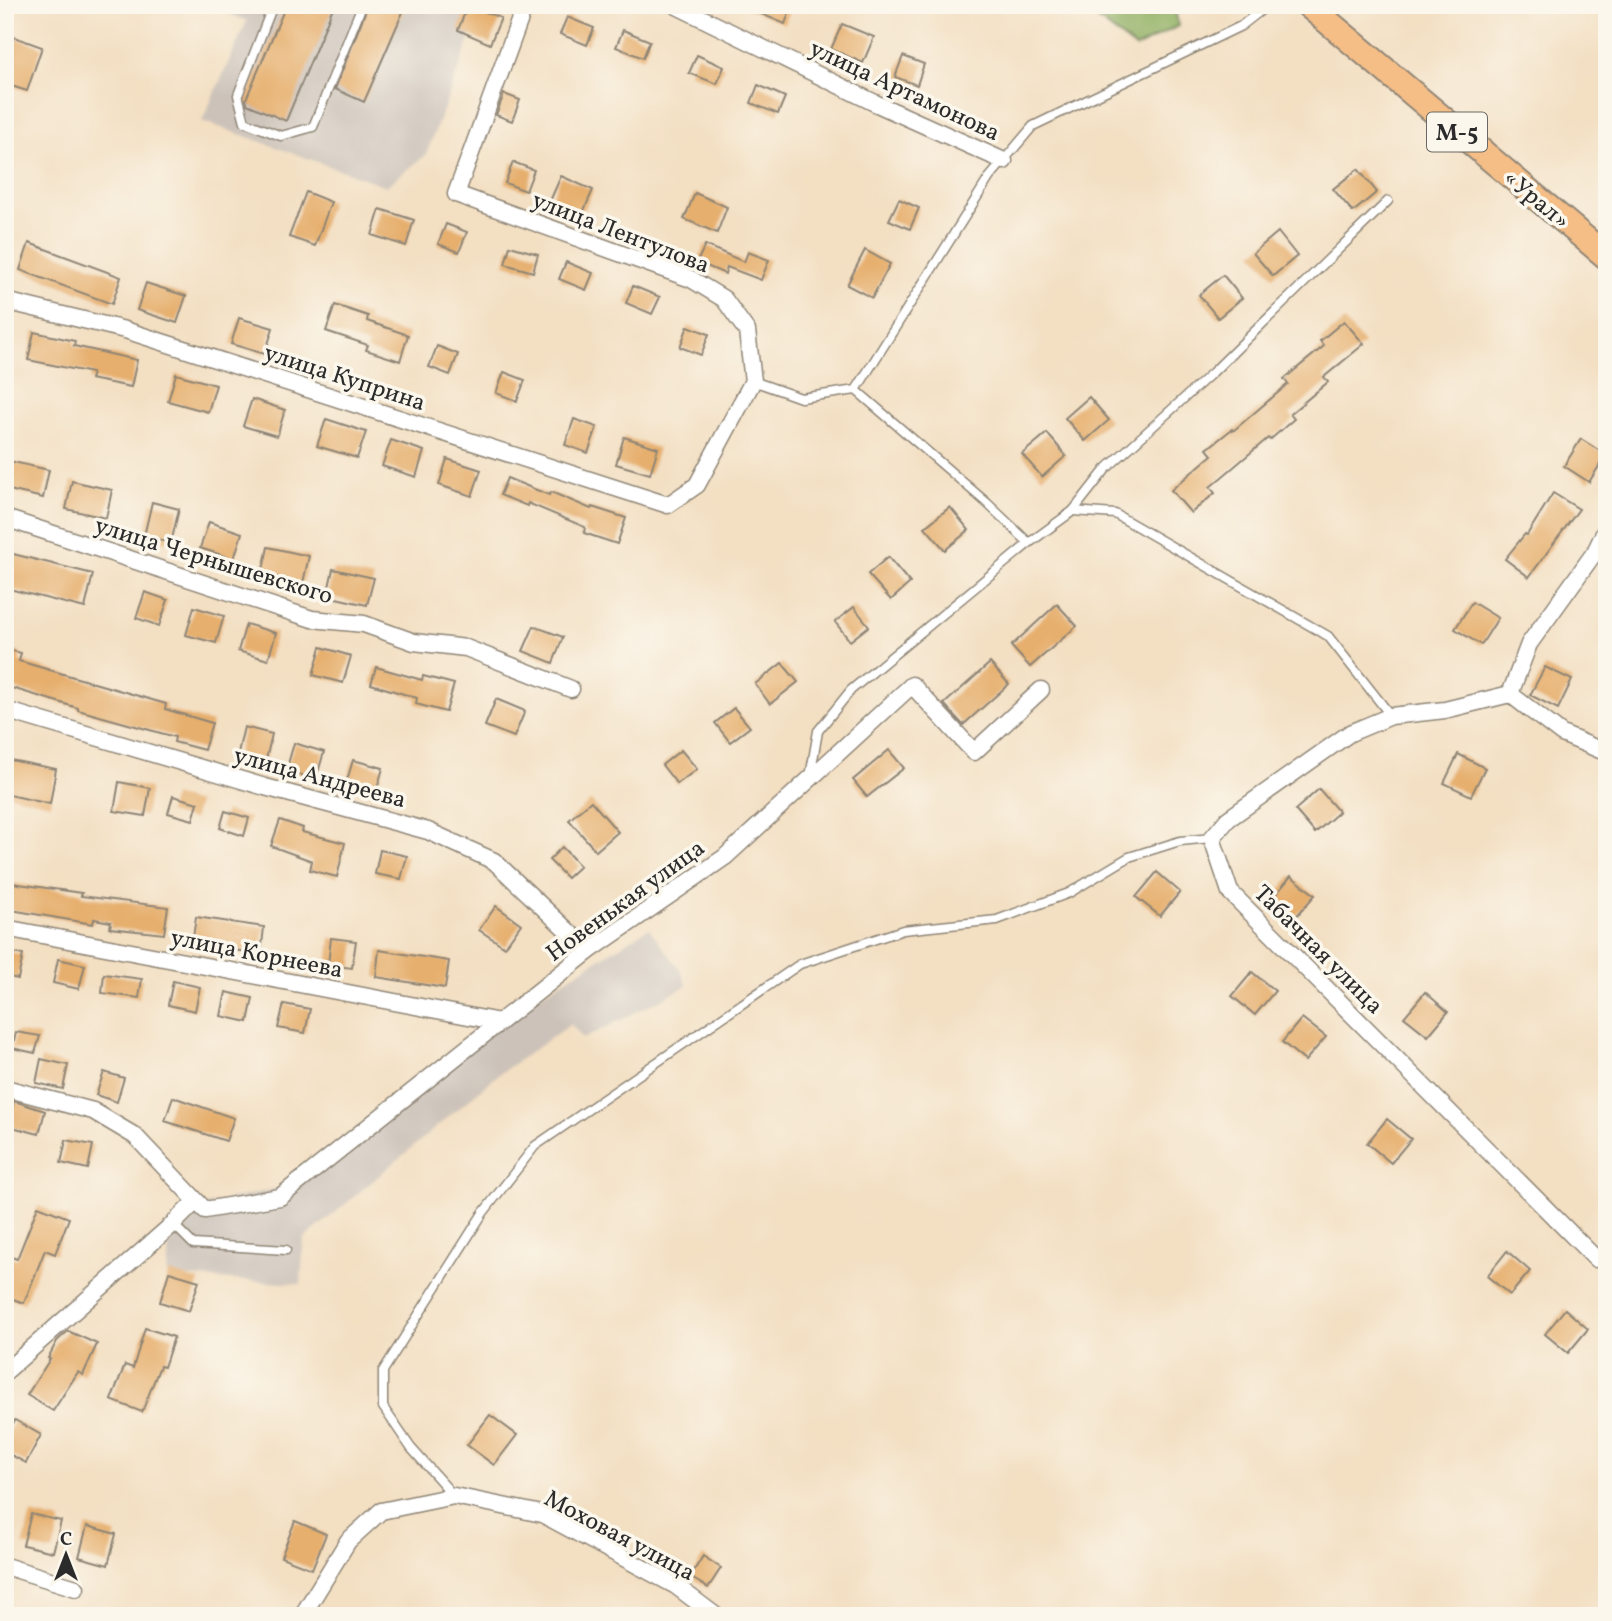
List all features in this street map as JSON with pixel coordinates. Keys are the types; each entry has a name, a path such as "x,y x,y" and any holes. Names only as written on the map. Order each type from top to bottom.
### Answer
{"highway":[{"name":"«Урал»","path":"1317,10 1607,257"}],"street":[{"name":"улица Лентулова","path":"525,5 456,194 691,279 724,299 747,331 753,381"},
{"name":"улица Артамонова","path":"675,5 875,103 1004,160"},
{"name":"улица Куприна","path":"5,301 125,330 668,505 698,485 753,381"},
{"name":"улица Чернышевского","path":"5,518 312,619 364,624 414,642 466,648 571,689"},
{"path":"1510,694 1529,645 1595,552 1607,527"},
{"name":"Новенькая улица","path":"196,1201 205,1210 280,1197 589,951 725,857 912,685 974,752 1041,690"},
{"path":"1212,838 1228,819 1350,733 1391,716 1445,710 1510,694"},
{"path":"1510,694 1562,734 1607,753"},
{"name":"улица Андреева","path":"5,710 265,787 428,831 494,861 589,951"},
{"name":"Табачная улица","path":"1212,838 1230,892 1597,1259"},
{"name":"улица Корнеева","path":"5,928 500,1022"},
{"path":"5,1088 93,1111 135,1136 196,1201 5,1372"},
{"name":"Моховая улица","path":"302,1616 348,1541 381,1511 454,1496 542,1514 676,1586 716,1616"},
{"path":"5,1566 76,1588"}],"lane":[{"path":"273,5 238,95 245,122 281,136 313,127 362,5"},
{"path":"856,390 989,178 1033,126 1241,26 1268,5"},
{"path":"810,779 818,731 851,690 1073,511 1106,470 1213,372 1388,201"},
{"path":"753,381 801,398 856,390 987,503 1029,544"},
{"path":"1073,511 1115,514 1328,636 1391,716"},
{"path":"454,1496 411,1448 383,1407 383,1371 483,1213 535,1146 800,964 903,930 997,920 1069,893 1129,857 1180,841 1212,838"},
{"path":"173,1224 193,1244 286,1250"}],"shaded area":[{"path":"208,5 483,5 426,155 386,186 202,121 247,21"},
{"path":"649,928 681,971 687,986 583,1039 571,1024 499,1074 304,1239 301,1284 167,1276 169,1243 209,1204 292,1185 465,1042"}],"green space":[{"path":"1079,5 1166,5 1176,13 1178,26 1136,48"}],"building":[{"path":"286,5 334,5 286,121 247,104 246,99"},
{"path":"368,5 406,5 364,102 335,89"},
{"path":"468,5 501,18 490,44 458,30"},
{"path":"740,5 792,5 785,24"},
{"path":"567,17 594,28 587,45 560,34"},
{"path":"842,24 874,37 863,63 831,49"},
{"path":"623,30 650,41 643,58 616,47"},
{"path":"14,37 42,47 27,91 5,84 5,61"},
{"path":"697,55 724,67 717,84 689,73"},
{"path":"903,56 924,64 917,85 895,77"},
{"path":"758,85 785,97 778,114 751,103"},
{"path":"504,94 520,100 512,121 496,115"},
{"path":"513,162 534,170 526,191 505,183"},
{"path":"1358,169 1377,192 1353,212 1333,189"},
{"path":"561,176 593,190 582,215 550,201"},
{"path":"306,192 331,202 315,246 289,237"},
{"path":"695,193 727,207 717,233 684,219"},
{"path":"899,199 919,208 910,229 889,220"},
{"path":"380,209 414,220 406,246 372,235"},
{"path":"446,224 467,232 459,252 438,244"},
{"path":"1278,232 1297,256 1273,276 1253,253"},
{"path":"29,243 121,277 112,304 20,270"},
{"path":"705,245 744,262 748,252 769,260 761,280 727,267 725,274 697,262"},
{"path":"510,246 538,254 533,272 505,264"},
{"path":"865,250 890,264 872,298 847,285"},
{"path":"566,262 593,273 586,290 559,279"},
{"path":"1223,275 1242,298 1218,318 1199,295"},
{"path":"146,283 186,296 177,323 137,310"},
{"path":"633,286 660,297 652,314 626,303"},
{"path":"335,305 368,316 367,321 408,335 400,361 366,350 368,345 326,331"},
{"path":"239,318 273,328 265,354 231,344"},
{"path":"1344,321 1364,344 1324,377 1328,382 1290,414 1294,419 1210,487 1215,493 1191,513 1171,490 1212,455 1207,449 1232,429 1233,431 1288,384 1284,379 1324,346 1320,341"},
{"path":"688,326 709,334 701,355 680,347"},
{"path":"34,332 75,341 74,346 137,360 131,387 90,379 92,373 28,360"},
{"path":"437,346 458,354 450,375 429,367"},
{"path":"504,372 525,380 517,401 496,393"},
{"path":"176,374 216,385 208,412 168,401"},
{"path":"1089,397 1109,420 1085,441 1065,418"},
{"path":"252,399 285,410 277,436 243,426"},
{"path":"326,419 366,432 357,458 317,446"},
{"path":"574,419 597,427 588,453 565,445"},
{"path":"1047,433 1066,456 1042,477 1022,454"},
{"path":"624,437 658,448 650,474 616,464"},
{"path":"1581,439 1606,455 1589,482 1564,466"},
{"path":"391,440 424,451 416,477 382,466"},
{"path":"447,459 481,470 472,496 439,485"},
{"path":"9,461 49,470 43,498 5,489"},
{"path":"507,478 549,495 551,492 591,509 592,507 626,518 617,544 584,533 585,527 528,503 527,506 500,495"},
{"path":"72,481 112,490 106,518 66,509"},
{"path":"1553,493 1579,509 1529,577 1505,559 1525,534 1527,535"},
{"path":"152,502 179,509 171,543 144,536"},
{"path":"950,507 969,530 945,550 925,527"},
{"path":"209,522 242,533 234,559 200,548"},
{"path":"268,547 309,556 303,583 262,574"},
{"path":"5,552 93,574 85,608 5,588"},
{"path":"888,557 910,583 891,600 868,574"},
{"path":"333,569 374,578 367,605 327,596"},
{"path":"145,592 168,600 159,626 136,618"},
{"path":"1472,602 1498,618 1481,645 1455,629"},
{"path":"1057,604 1077,626 1030,667 1011,646"},
{"path":"194,607 224,616 216,643 186,635"},
{"path":"854,607 869,626 850,641 835,622"},
{"path":"246,624 276,633 268,660 238,651"},
{"path":"534,626 563,637 553,663 523,651"},
{"path":"321,647 351,656 343,683 313,675"},
{"path":"5,649 21,653 19,661 166,704 165,709 212,723 204,750 174,742 175,737 5,686"},
{"path":"782,663 798,682 770,704 755,684"},
{"path":"990,663 1009,684 963,725 944,704"},
{"path":"376,667 422,680 423,676 454,684 446,712 416,704 417,698 371,684"},
{"path":"1545,667 1572,680 1558,709 1530,695"},
{"path":"496,699 525,711 514,737 485,726"},
{"path":"734,708 750,727 730,742 715,723"},
{"path":"244,727 272,734 265,764 237,757"},
{"path":"294,743 324,752 316,779 286,771"},
{"path":"681,750 697,769 677,784 662,765"},
{"path":"889,750 904,768 867,797 853,780"},
{"path":"1458,754 1485,768 1471,796 1444,783"},
{"path":"5,759 56,769 50,804 5,794"},
{"path":"353,760 383,768 375,796 345,787"},
{"path":"119,782 150,788 145,816 114,811"},
{"path":"1319,789 1339,812 1315,833 1295,810"},
{"path":"173,796 198,803 193,820 168,813"},
{"path":"591,801 618,832 596,851 569,820"},
{"path":"225,811 249,818 244,836 220,828"},
{"path":"280,820 303,828 302,832 345,843 337,877 310,870 312,861 271,846"},
{"path":"562,847 580,866 567,878 549,860"},
{"path":"380,850 407,856 401,879 375,874"},
{"path":"1157,872 1180,892 1160,916 1136,897"},
{"path":"1291,876 1315,895 1294,919 1271,900"},
{"path":"5,882 82,893 81,896 168,907 164,934 110,928 111,922 94,919 93,924 5,909"},
{"path":"496,906 521,924 505,947 479,930"},
{"path":"196,917 264,927 261,954 192,944"},
{"path":"331,938 356,941 352,968 328,965"},
{"path":"379,950 449,961 445,988 376,977"},
{"path":"5,951 23,955 18,979 5,976"},
{"path":"58,959 85,965 79,989 53,983"},
{"path":"1252,972 1275,991 1255,1015 1232,996"},
{"path":"104,974 142,979 139,998 102,993"},
{"path":"173,981 200,987 195,1011 168,1005"},
{"path":"226,992 253,998 248,1022 221,1016"},
{"path":"1425,992 1448,1012 1428,1036 1404,1017"},
{"path":"284,1004 310,1009 305,1033 278,1028"},
{"path":"1302,1018 1326,1037 1305,1061 1282,1042"},
{"path":"16,1032 40,1036 35,1053 12,1048"},
{"path":"41,1059 68,1065 63,1089 36,1083"},
{"path":"104,1072 124,1078 117,1102 96,1095"},
{"path":"173,1097 234,1118 226,1141 165,1121"},
{"path":"14,1101 45,1111 39,1134 8,1126"},
{"path":"1387,1119 1411,1139 1391,1163 1367,1143"},
{"path":"66,1140 93,1145 88,1169 61,1163"},
{"path":"38,1206 69,1218 55,1254 45,1250 24,1303 5,1296 5,1255 17,1259"},
{"path":"1507,1251 1530,1271 1510,1295 1487,1276"},
{"path":"169,1272 199,1281 189,1311 160,1302"},
{"path":"1565,1309 1588,1329 1568,1353 1545,1334"},
{"path":"145,1328 174,1337 164,1367 160,1366 142,1412 111,1400 125,1365 133,1368"},
{"path":"68,1331 97,1344 83,1375 78,1372 53,1411 27,1395 50,1359 48,1358 57,1341"},
{"path":"490,1415 517,1435 494,1465 467,1445"},
{"path":"15,1420 41,1435 26,1463 5,1452 5,1437"},
{"path":"31,1514 61,1521 53,1552 23,1545"},
{"path":"295,1521 326,1534 312,1569 281,1557"},
{"path":"87,1526 116,1534 108,1565 79,1557"},
{"path":"703,1556 721,1568 708,1588 690,1577"}]}
